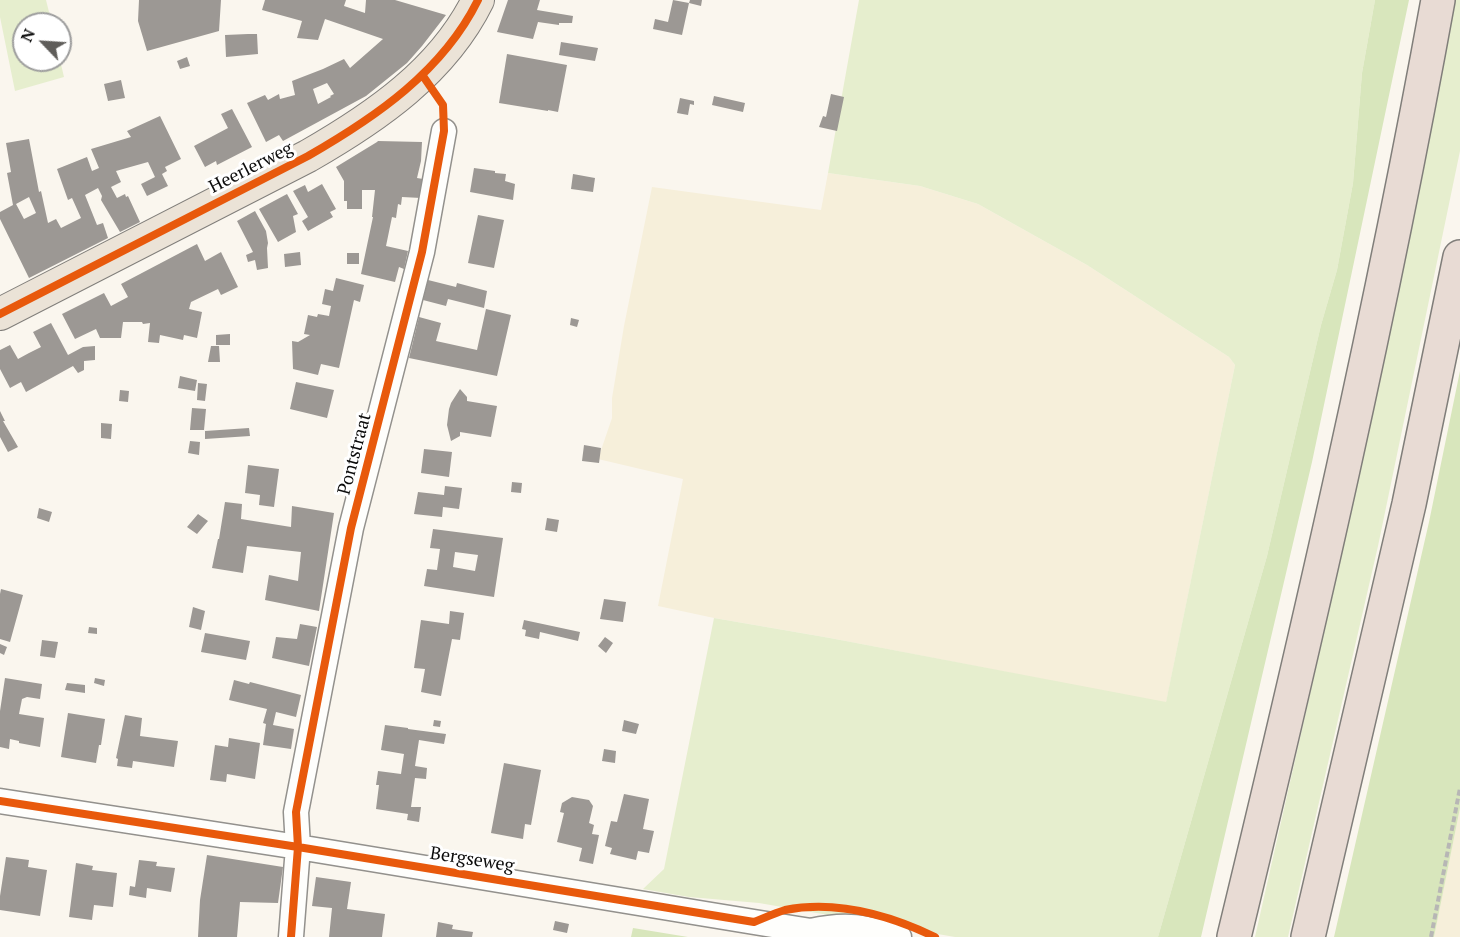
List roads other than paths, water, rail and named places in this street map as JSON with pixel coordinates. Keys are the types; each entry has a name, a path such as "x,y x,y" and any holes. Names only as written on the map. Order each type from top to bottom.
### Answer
{"highway":[{"path":"1233,937 1338,494 1438,0"},
{"path":"1308,937 1409,504 1460,257"}],"main road":[{"name":"Heerlerweg","path":"0,314 308,156 357,127 423,76 456,37 478,0"}],"street":[{"name":"Pontstraat","path":"291,937 298,847 296,812 351,528 422,252 444,131"},
{"name":"Bergseweg","path":"0,801 298,847 817,934 831,927 855,926 899,937"}]}
